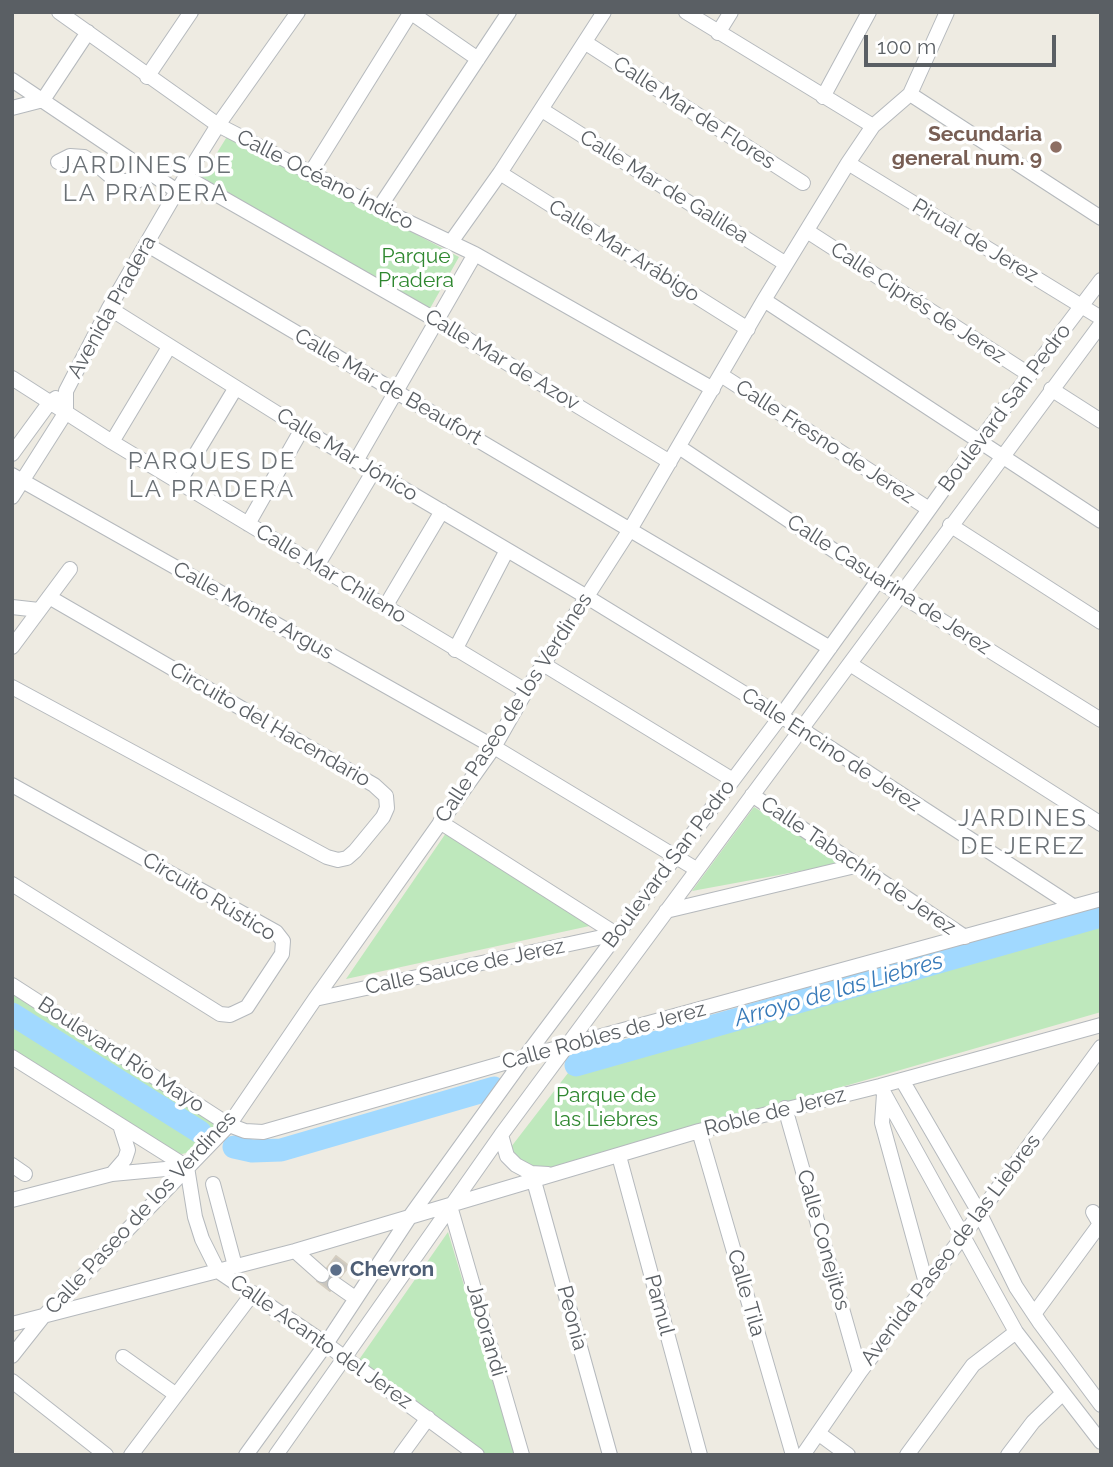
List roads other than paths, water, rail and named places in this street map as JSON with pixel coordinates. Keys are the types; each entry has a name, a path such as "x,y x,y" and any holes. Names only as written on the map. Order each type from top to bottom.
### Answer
{"street":[{"name":"Calle Océano Índico","path":"59,12 218,125 310,174 475,254 713,389"},
{"path":"147,77 191,12"},
{"name":"Avenida Pradera","path":"12,497 18,478 65,412 66,391 109,308 177,191 218,125 298,12"},
{"path":"310,174 411,12 478,59"},
{"path":"379,208 509,12"},
{"path":"451,242 542,110 604,12"},
{"path":"686,12 873,127"},
{"path":"718,33 731,12"},
{"path":"823,97 869,12"},
{"name":"Calle Paseo de los Verdines","path":"12,1356 42,1318 225,1130 494,747 526,691 631,528 764,300 849,163 873,127 910,93 947,12"},
{"path":"12,108 43,100 88,32"},
{"name":"Calle Mar de Flores","path":"586,43 803,183"},
{"path":"12,80 177,191"},
{"path":"910,93 1101,218"},
{"name":"Calle Mar de Galilea","path":"542,110 786,264"},
{"path":"58,162 70,156 84,157 110,176 123,181 136,181 152,174"},
{"name":"Pirual de Jerez","path":"849,163 1101,318"},
{"name":"Calle Mar Arábigo","path":"500,173 748,328"},
{"name":"Calle Mar de Azov","path":"186,177 436,320 670,462"},
{"name":"Calle Ciprés de Jerez","path":"807,231 1030,375"},
{"name":"Calle Mar de Beaufort","path":"146,244 631,528 830,648"},
{"path":"356,461 475,254"},
{"name":"Boulevard San Pedro","path":"246,1455 326,1344 411,1215 522,1061 674,855 781,716 929,509 1101,280"},
{"path":"764,300 1101,520"},
{"name":"Calle Mar Jónico","path":"109,308 373,472 587,597"},
{"name":"Boulevard San Pedro","path":"501,1135 1101,324"},
{"path":"112,442 169,346"},
{"name":"Calle Fresno de Jerez","path":"721,375 929,509"},
{"name":"Calle Mar Chileno","path":"12,378 112,442 526,691"},
{"path":"179,482 235,388"},
{"path":"1051,389 1101,421"},
{"name":"Avenida Pradera","path":"12,454 50,402 66,391"},
{"path":"248,524 302,429"},
{"name":"Calle Casuarina de Jerez","path":"679,447 899,594 1101,720"},
{"path":"317,566 373,472"},
{"name":"Calle Monte Argus","path":"18,478 494,747 696,869"},
{"path":"385,607 442,511"},
{"path":"950,525 1101,622"},
{"path":"455,650 507,550"},
{"path":"12,647 70,569"},
{"name":"Circuito del Hacendario","path":"12,687 327,857 338,860 347,858 383,817 387,808 386,796 374,785 49,597"},
{"name":"Calle Encino de Jerez","path":"587,597 781,716 1073,906"},
{"path":"12,607 39,610"},
{"path":"543,664 733,779"},
{"path":"850,664 1101,824"},
{"name":"Circuito Rústico","path":"12,785 276,932 283,941 282,954 247,1007 230,1015 220,1014 12,884"},
{"name":"Calle Tabachín de Jerez","path":"752,795 965,937"},
{"path":"440,822 616,934"},
{"path":"666,911 855,866"},
{"name":"Calle Robles de Jerez","path":"225,1130 263,1132 279,1129 1101,899"},
{"name":"Calle Sauce de Jerez","path":"315,999 616,934"},
{"name":"Boulevard Río Mayo","path":"12,985 225,1130"},
{"name":"Roble de Jerez","path":"12,1324 295,1251 699,1131 785,1108 882,1090 902,1080 1101,1025"},
{"name":"Avenida Paseo de las Liebres","path":"803,1455 860,1372 980,1214 1101,1047"},
{"path":"12,1057 187,1167"},
{"path":"902,1080 980,1214 1016,1287 1101,1405"},
{"path":"882,1090 1016,1332 1101,1442"},
{"path":"882,1090 882,1122 926,1283"},
{"name":"Calle Conejitos","path":"785,1108 860,1372"},
{"path":"112,1174 125,1159 128,1150 120,1125"},
{"name":"Calle Tila","path":"699,1131 793,1455"},
{"path":"501,1135 507,1156 516,1165 531,1173 557,1175"},
{"path":"276,1455 501,1135"},
{"name":"Pamul","path":"619,1156 700,1455"},
{"path":"12,1166 26,1174"},
{"path":"12,1200 112,1174 187,1167"},
{"name":"Calle Acanto del Jerez","path":"187,1167 199,1228 218,1271 326,1344 477,1455"},
{"name":"Peonia","path":"534,1181 610,1455"},
{"path":"213,1184 235,1266"},
{"name":"Jaborandi","path":"450,1206 522,1455"},
{"path":"1034,1314 1100,1224 1093,1212"},
{"path":"295,1251 322,1275"},
{"path":"335,1284 355,1297"},
{"path":"131,1455 253,1293"},
{"path":"906,1455 973,1365 1016,1332"},
{"path":"123,1357 175,1394"},
{"path":"12,1381 106,1455"},
{"path":"1008,1455 1033,1422 1063,1393"},
{"path":"401,1455 428,1418"},
{"path":"818,1433 848,1455"}],"waterway":[{"name":"Arroyo de las Liebres","path":"576,1065 1101,916"},
{"name":"Arroyo de las Liebres","path":"12,1014 200,1132"},
{"name":"Arroyo de las Liebres","path":"234,1147 252,1151 281,1150 494,1088"}],"place":[{"name":"Secundaria general num. 9","path":"1056,147"},
{"name":"Chevron","path":"336,1270"}],"district":[{"name":"JARDINES DE LA PRADERA","path":"146,180"},
{"name":"PARQUES DE LA PRADERA","path":"212,476"},
{"name":"JARDINES DE JEREZ","path":"1023,833"}],"park label":[{"name":"Parque Pradera","path":"416,269"},
{"name":"Parque de las Liebres","path":"606,1108"}]}
